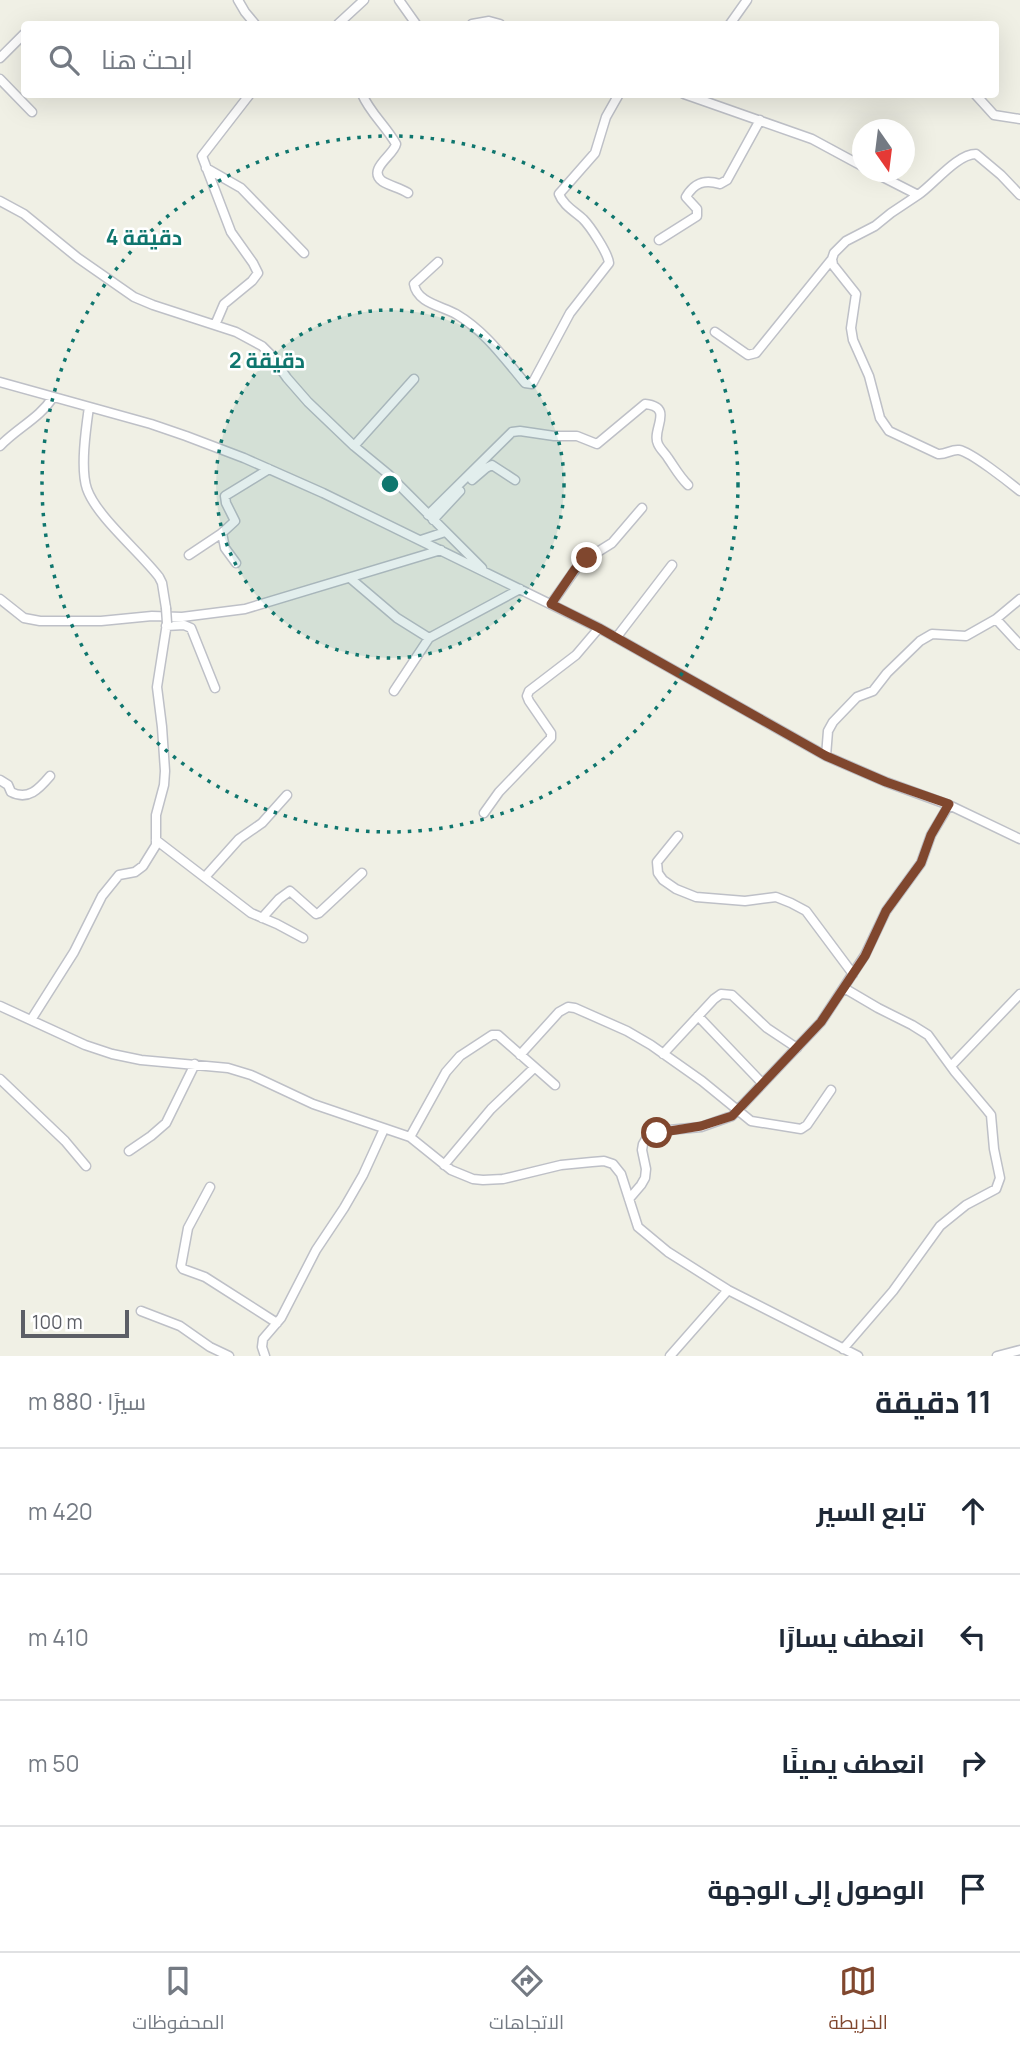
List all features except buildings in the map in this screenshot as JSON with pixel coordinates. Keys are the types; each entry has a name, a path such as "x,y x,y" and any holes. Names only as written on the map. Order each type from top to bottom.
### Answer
{"street":[{"path":"239,0 252,21"},
{"path":"341,21 364,0"},
{"path":"400,0 414,21"},
{"path":"732,21 747,0"},
{"path":"0,58 21,37"},
{"path":"0,79 32,112"},
{"path":"215,325 224,304 258,273 231,232 203,161 205,152 247,98"},
{"path":"364,98 396,144 394,150 379,165 379,177 408,193"},
{"path":"438,262 414,284 417,292 426,300 467,322 498,349 525,383 532,384 570,313 609,263 607,254 598,243 594,232 561,200 559,194 595,153 606,117 617,98"},
{"path":"696,98 812,139 852,160"},
{"path":"979,98 994,115 1020,119"},
{"path":"659,240 698,214 686,197 688,193 703,182 720,184 727,180 760,120"},
{"path":"715,332 748,355 756,353 832,259 834,253 846,242 875,226 918,195 960,159 971,154 976,154 994,168 1020,195"},
{"path":"206,168 241,188 304,253"},
{"path":"893,182 918,195"},
{"path":"0,201 24,215 78,258 134,297 248,337 262,346 302,396 354,446 388,474 491,576"},
{"path":"832,259 836,269 856,294 851,328 853,340 869,376 877,410 885,426 896,435 938,454 954,450 970,454 1020,491"},
{"path":"354,446 414,379"},
{"path":"0,382 186,436 269,469 599,628 826,756 886,782 949,804 1020,839"},
{"path":"0,446 15,431 44,410 53,397"},
{"path":"431,517 512,432 577,436 597,444 645,404 660,412 661,421 656,440 673,469 688,485"},
{"path":"31,1020 74,952 102,895 119,875 135,872 143,866 153,851 156,815 164,785 162,727 157,687 167,625 162,583 87,490 85,450 89,407"},
{"path":"431,517 489,466 494,466 515,480"},
{"path":"189,555 235,521 225,496 269,469"},
{"path":"551,604 580,563 612,543 642,508"},
{"path":"421,540 445,532"},
{"path":"222,533 225,548 236,563"},
{"path":"0,599 24,618 40,621 182,617 245,609 441,550"},
{"path":"616,638 673,565"},
{"path":"350,578 397,618 429,638"},
{"path":"394,691 429,638 520,589"},
{"path":"826,756 828,731 833,722 857,696 873,691 887,673 920,642 932,634 966,636 996,619 1020,599"},
{"path":"996,619 1020,645"},
{"path":"167,625 184,625 191,628 215,688"},
{"path":"484,813 499,792 551,738 551,733 527,698 528,691 576,654 599,628"},
{"path":"0,780 8,785 11,792 24,796 38,790 50,776"},
{"path":"205,877 239,839 262,823 286,795"},
{"path":"629,1199 645,1178 642,1150 646,1139 669,1130 719,1122 739,1111 821,1022 865,956 886,911 921,863 931,835 949,804"},
{"path":"678,836 657,862 658,873 663,880 696,897 745,901 776,898 791,903 810,914 853,974"},
{"path":"156,840 251,913 303,939"},
{"path":"262,918 290,891 316,914 319,913 362,873"},
{"path":"844,1349 893,1291 940,1226 966,1205 991,1192 1000,1178 991,1115 934,1042 922,1031 877,1009 845,988"},
{"path":"663,1054 714,999 722,994 732,995 767,1028 797,1048"},
{"path":"951,1066 1020,994"},
{"path":"0,1006 85,1045 112,1054 141,1060 228,1068 251,1075 313,1104 410,1137 462,1176 490,1180 561,1165 604,1161 618,1169 638,1227 668,1252 728,1290 858,1356"},
{"path":"520,1055 559,1012 568,1007 581,1009 627,1031 663,1054 751,1121 801,1129 807,1125 831,1090"},
{"path":"698,1016 762,1083"},
{"path":"410,1137 446,1072 460,1056 496,1034 555,1085"},
{"path":"129,1151 166,1123 195,1064"},
{"path":"444,1165 491,1109 534,1068"},
{"path":"0,1079 65,1141 86,1167"},
{"path":"265,1356 262,1343 277,1323 316,1250 363,1175 384,1129"},
{"path":"210,1187 188,1228 181,1266 213,1282 277,1323"},
{"path":"670,1356 728,1290"},
{"path":"141,1311 180,1326 210,1347 229,1356"},
{"path":"997,1356 1020,1350"}],"route":[{"path":"587,558 575,569 551,604 599,628 809,748 886,782 949,804 931,835 921,863 886,911 865,956 821,1022 732,1116 719,1122 657,1133"}]}
